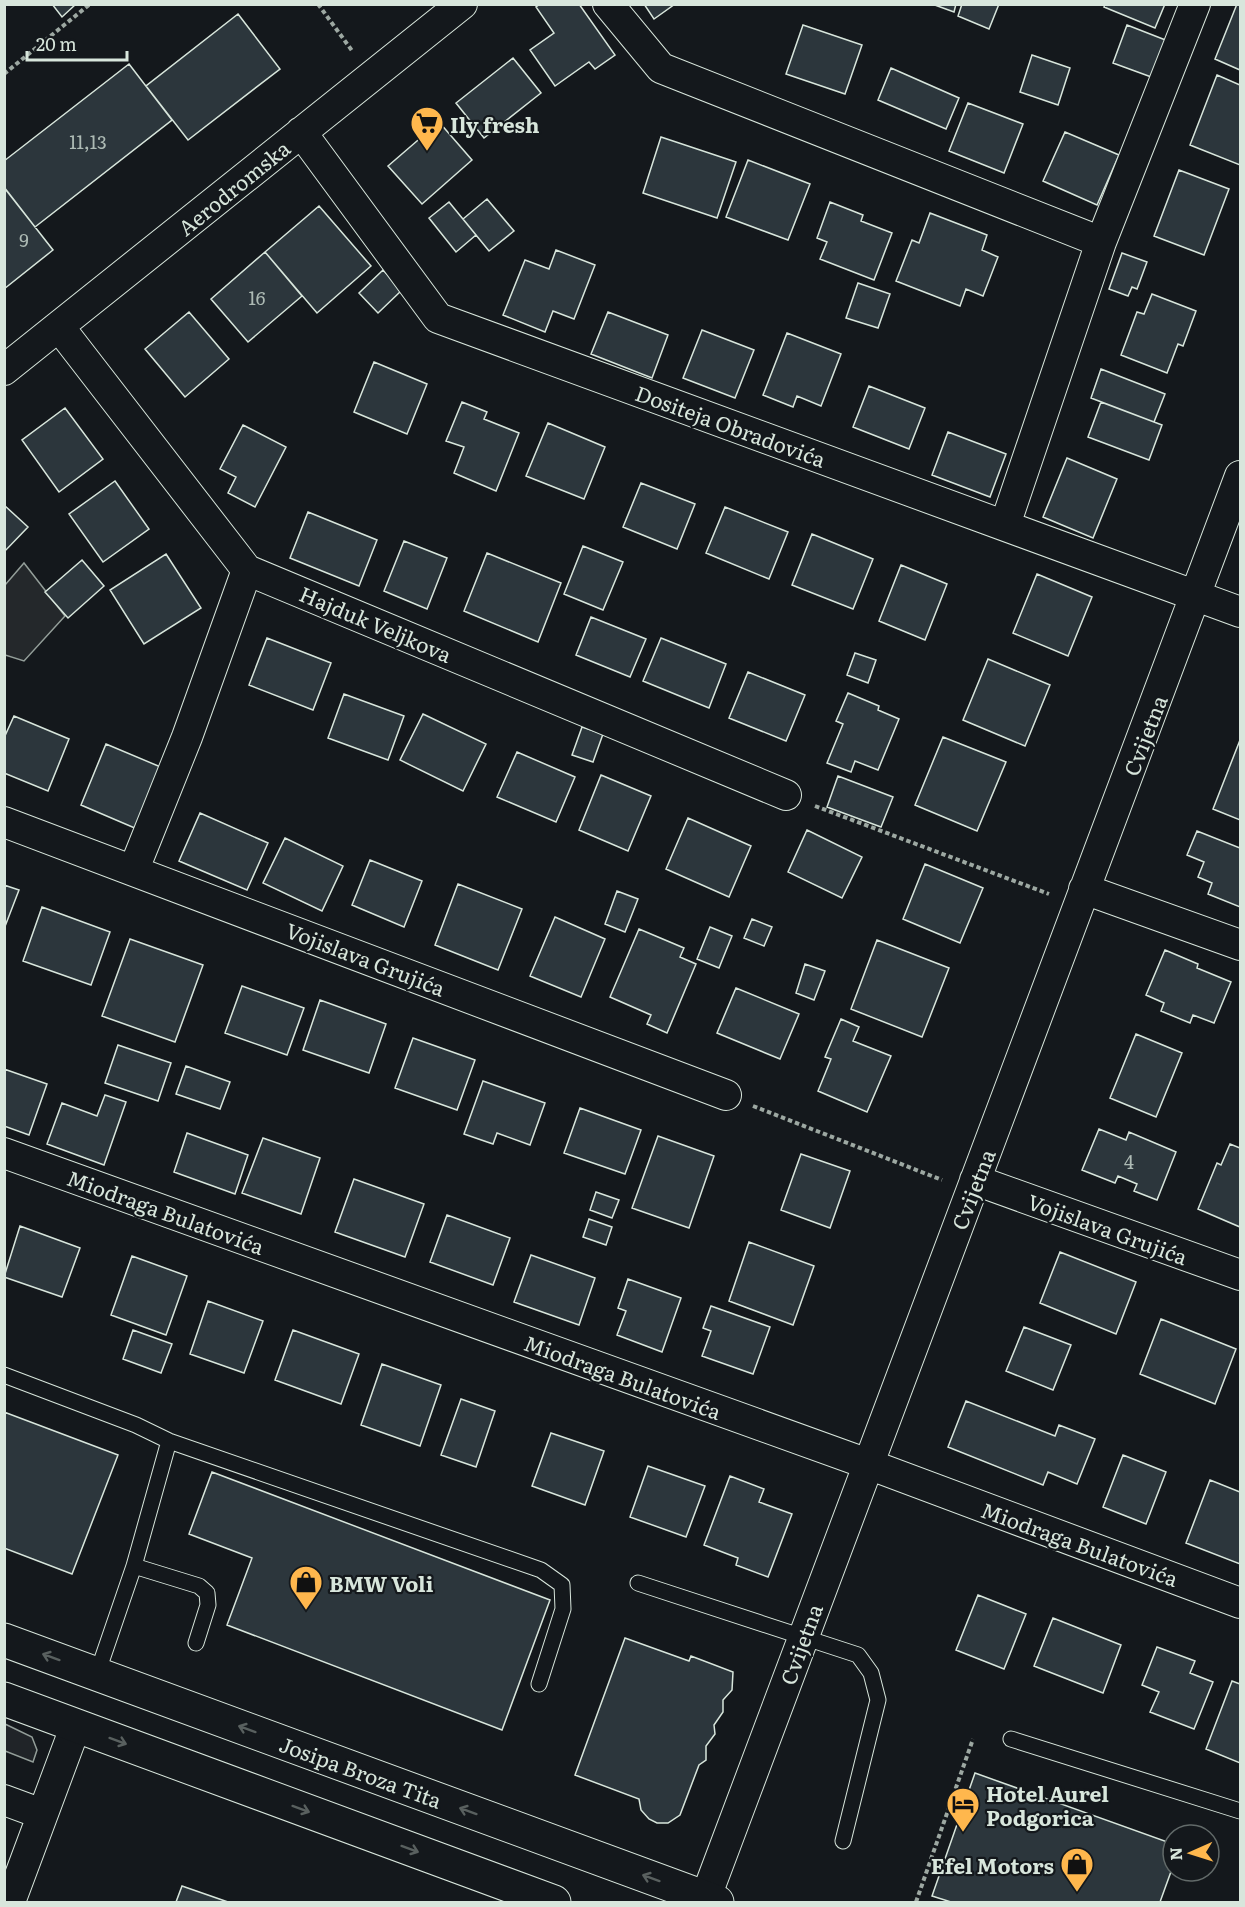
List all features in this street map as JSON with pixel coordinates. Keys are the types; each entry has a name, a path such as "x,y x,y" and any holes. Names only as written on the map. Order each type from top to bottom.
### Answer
{"main road":[{"name":"Josipa Broza Tita","path":"4,1640 709,1901"},
{"path":"4,1699 554,1902"}],"street":[{"name":"Aerodromska","path":"4,370 60,328 462,4"},
{"path":"608,4 661,69 1101,242"},
{"path":"1005,525 1101,242 1195,4"},
{"name":"Dositeja Obradovića","path":"301,132 438,318 1240,612"},
{"name":"Hajduk Veljkova","path":"60,328 247,570 786,795"},
{"name":"Cvijetna","path":"709,1901 802,1638 1240,476"},
{"path":"134,870 187,737 247,570"},
{"name":"Vojislava Grujića","path":"4,822 726,1095"},
{"path":"1081,897 1240,945"},
{"name":"Miodraga Bulatovića","path":"4,1153 868,1464 1240,1603"},
{"name":"Vojislava Grujića","path":"973,1186 1240,1275"},
{"path":"10,1902 76,1725"},
{"path":"4,1800 42,1814"}],"lane":[{"path":"4,1375 135,1425 169,1441 541,1570 562,1585 563,1609 539,1684"},
{"path":"97,1674 134,1566 169,1441"},
{"path":"134,1566 199,1586 207,1593 208,1605 196,1642"},
{"path":"638,1583 858,1655 871,1673 878,1700 843,1841"},
{"path":"1011,1739 1240,1810"}],"path":[{"path":"4,74 90,4"},
{"path":"318,4 371,77"},
{"path":"786,795 1081,897"},
{"path":"726,1095 973,1186"},
{"path":"916,1902 973,1738"}],"shaded area":[{"path":"24,563 65,616 24,661 5,655 5,585"},
{"path":"5,1724 32,1737 37,1750 33,1762 5,1751"}],"building":[{"path":"52,4 76,4 62,17"},
{"path":"540,4 579,4 615,55 595,69 589,62 555,86 530,50 554,33 536,7"},
{"path":"644,4 675,4 654,19"},
{"path":"932,4 956,4 954,12"},
{"path":"962,4 999,4 989,29 958,16"},
{"path":"1105,4 1165,4 1155,28 1104,7"},
{"path":"1237,4 1240,4 1240,70 1215,59"},
{"path":"238,14 280,69 188,140 146,86"},
{"path":"803,25 862,45 845,94 786,74"},
{"path":"1127,25 1168,41 1154,78 1113,63"},
{"path":"1032,55 1070,68 1058,105 1020,92"},
{"path":"513,58 541,93 484,138 456,103"},
{"path":"129,64 172,120 35,227 4,187 4,161"},
{"path":"891,68 959,98 946,129 878,100"},
{"path":"1217,75 1240,85 1240,165 1190,145"},
{"path":"968,103 1023,124 1004,173 949,151"},
{"path":"439,122 472,160 422,204 388,166"},
{"path":"1065,132 1119,155 1097,205 1043,181"},
{"path":"661,137 736,162 717,218 643,193"},
{"path":"748,160 810,184 788,240 726,217"},
{"path":"1179,170 1229,189 1204,255 1154,236"},
{"path":"6,190 53,250 4,289 4,191"},
{"path":"487,199 514,231 489,251 463,219"},
{"path":"449,202 476,235 456,252 429,218"},
{"path":"830,202 863,215 861,221 892,233 874,280 820,259 827,242 817,238"},
{"path":"319,206 371,266 317,313 265,252"},
{"path":"930,213 987,235 982,250 998,257 983,296 966,289 960,306 896,281 912,240 919,243"},
{"path":"556,250 595,265 574,319 553,311 545,332 503,315 525,260 549,269"},
{"path":"265,252 302,296 248,342 211,299"},
{"path":"1122,253 1147,262 1137,289 1132,287 1128,296 1109,289"},
{"path":"383,270 402,290 378,313 359,293"},
{"path":"858,283 890,294 878,328 846,318"},
{"path":"1152,294 1196,311 1183,346 1178,344 1167,373 1121,355 1137,312 1144,314"},
{"path":"189,312 229,359 185,397 145,349"},
{"path":"608,312 668,335 652,378 591,354"},
{"path":"702,330 754,350 735,398 683,378"},
{"path":"787,333 841,354 821,406 797,396 793,407 763,395"},
{"path":"374,362 427,384 407,434 354,412"},
{"path":"1101,369 1165,394 1154,422 1091,398"},
{"path":"869,386 925,408 909,449 853,427"},
{"path":"462,402 487,412 484,419 519,433 496,491 454,473 464,447 446,441"},
{"path":"1101,402 1162,425 1149,460 1088,437"},
{"path":"65,408 103,459 59,492 22,440"},
{"path":"548,423 605,447 584,499 526,476"},
{"path":"243,425 286,447 255,507 228,493 236,477 220,469"},
{"path":"948,432 1006,454 990,497 932,475"},
{"path":"1067,458 1117,479 1093,538 1043,517"},
{"path":"115,481 149,529 103,562 69,514"},
{"path":"641,483 695,504 677,549 623,527"},
{"path":"4,505 28,527 4,552"},
{"path":"725,507 788,532 769,579 706,553"},
{"path":"308,512 377,540 359,586 290,558"},
{"path":"812,534 873,559 853,609 792,585"},
{"path":"404,541 447,558 427,609 384,591"},
{"path":"583,546 623,562 603,610 564,594"},
{"path":"487,553 561,583 538,642 464,611"},
{"path":"166,554 201,608 144,644 110,590"},
{"path":"82,560 104,586 68,618 45,592"},
{"path":"901,565 947,584 925,640 879,621"},
{"path":"1037,574 1092,597 1068,656 1013,633"},
{"path":"591,617 646,639 630,677 576,655"},
{"path":"267,638 331,663 313,710 249,685"},
{"path":"661,638 726,664 709,708 643,681"},
{"path":"855,653 876,660 868,683 847,675"},
{"path":"988,659 1050,685 1025,746 963,720"},
{"path":"748,672 805,695 786,741 729,718"},
{"path":"848,693 879,706 878,710 899,719 878,770 855,761 851,772 827,763 843,724 836,721"},
{"path":"344,694 404,716 388,760 328,738"},
{"path":"423,714 486,744 463,791 400,760"},
{"path":"14,716 69,739 48,791 4,773 4,738"},
{"path":"582,727 603,734 593,762 572,755"},
{"path":"943,737 1006,762 977,831 915,805"},
{"path":"1240,740 1240,820 1213,809"},
{"path":"106,744 163,768 137,829 81,805"},
{"path":"517,752 575,777 556,822 497,797"},
{"path":"601,775 651,796 628,851 579,830"},
{"path":"838,776 893,797 881,827 827,807"},
{"path":"200,813 268,843 247,890 179,861"},
{"path":"688,818 751,846 729,897 666,869"},
{"path":"807,830 862,857 842,898 788,872"},
{"path":"1197,831 1240,848 1240,907 1208,894 1212,883 1198,877 1204,862 1187,855"},
{"path":"285,838 343,866 322,911 263,883"},
{"path":"370,860 422,881 404,927 352,905"},
{"path":"925,864 983,888 960,943 903,919"},
{"path":"458,884 522,909 498,970 435,945"},
{"path":"4,885 19,890 4,929"},
{"path":"617,891 638,899 625,932 605,924"},
{"path":"42,907 110,932 91,985 23,961"},
{"path":"555,917 605,939 581,997 530,976"},
{"path":"752,919 772,927 764,946 744,938"},
{"path":"710,927 732,936 719,968 697,959"},
{"path":"639,929 684,948 680,957 696,964 667,1033 647,1024 651,1015 610,997"},
{"path":"130,939 203,965 175,1042 102,1016"},
{"path":"877,940 949,968 922,1037 851,1009"},
{"path":"1165,950 1198,964 1197,968 1231,982 1214,1023 1193,1015 1190,1023 1161,1011 1164,1003 1146,995"},
{"path":"805,964 825,971 814,1000 796,993"},
{"path":"242,986 304,1008 287,1055 225,1033"},
{"path":"736,988 799,1014 780,1059 717,1033"},
{"path":"320,1000 386,1024 369,1073 303,1050"},
{"path":"841,1019 859,1027 853,1041 891,1056 867,1112 818,1091 831,1059 825,1057"},
{"path":"1136,1034 1182,1053 1156,1117 1110,1098"},
{"path":"413,1038 475,1060 457,1110 395,1088"},
{"path":"118,1045 171,1063 158,1101 105,1083"},
{"path":"186,1066 230,1082 220,1109 176,1094"},
{"path":"4,1069 47,1084 29,1135 4,1126"},
{"path":"483,1081 545,1103 530,1145 497,1133 493,1144 464,1134"},
{"path":"105,1095 126,1102 104,1165 47,1144 62,1103 97,1116"},
{"path":"580,1108 641,1130 625,1174 564,1153"},
{"path":"1099,1129 1126,1140 1129,1132 1176,1152 1157,1200 1134,1191 1137,1184 1118,1176 1115,1183 1082,1170"},
{"path":"187,1133 248,1155 235,1194 174,1172"},
{"path":"658,1136 714,1156 689,1228 632,1208"},
{"path":"263,1138 320,1158 301,1214 242,1193"},
{"path":"1230,1144 1240,1148 1240,1227 1198,1209 1217,1163 1221,1165"},
{"path":"801,1154 850,1171 830,1228 781,1210"},
{"path":"354,1179 424,1204 405,1257 335,1232"},
{"path":"596,1192 619,1200 612,1218 590,1210"},
{"path":"447,1215 510,1238 493,1285 430,1262"},
{"path":"589,1219 612,1227 606,1245 583,1237"},
{"path":"20,1226 80,1248 62,1297 4,1277"},
{"path":"749,1242 814,1266 793,1325 729,1301"},
{"path":"1060,1252 1136,1282 1116,1334 1040,1303"},
{"path":"531,1255 595,1278 579,1325 514,1302"},
{"path":"132,1256 187,1276 166,1335 111,1315"},
{"path":"628,1279 681,1298 662,1352 617,1335 626,1311 618,1308"},
{"path":"208,1301 263,1321 244,1373 190,1354"},
{"path":"711,1306 770,1327 753,1374 702,1356 711,1331 703,1328"},
{"path":"1161,1319 1236,1349 1215,1404 1140,1374"},
{"path":"1024,1327 1071,1345 1053,1390 1006,1371"},
{"path":"133,1330 172,1344 161,1373 123,1359"},
{"path":"293,1330 359,1354 341,1404 275,1380"},
{"path":"382,1364 441,1385 420,1446 361,1425"},
{"path":"461,1399 495,1411 476,1467 441,1455"},
{"path":"966,1401 1055,1436 1059,1425 1095,1439 1077,1484 1048,1472 1043,1485 948,1447"},
{"path":"4,1412 118,1455 72,1574 4,1548"},
{"path":"551,1433 604,1451 585,1505 532,1486"},
{"path":"1123,1455 1166,1472 1146,1524 1103,1507"},
{"path":"648,1466 705,1486 686,1537 630,1517"},
{"path":"212,1472 550,1600 502,1730 227,1625 252,1558 189,1534"},
{"path":"730,1476 764,1489 759,1502 792,1514 768,1577 736,1565 738,1558 704,1545"},
{"path":"1210,1480 1240,1492 1240,1564 1186,1543"},
{"path":"978,1595 1026,1614 1004,1669 956,1650"},
{"path":"1053,1618 1121,1645 1103,1693 1034,1666"},
{"path":"625,1638 689,1661 691,1656 733,1672 732,1690 723,1700 723,1712 714,1725 715,1734 706,1746 706,1760 699,1765 680,1815 668,1823 657,1823 649,1819 641,1810 639,1799 575,1775"},
{"path":"1157,1647 1195,1661 1190,1673 1213,1682 1194,1729 1150,1712 1159,1692 1142,1685"},
{"path":"1232,1681 1240,1684 1240,1763 1206,1749"},
{"path":"975,1773 1161,1840 1161,1883 1167,1883 1160,1902 951,1902 932,1896"},
{"path":"182,1886 228,1902 176,1902"}],"place":[{"name":"Ily fresh","path":"427,152"},
{"name":"BMW Voli","path":"306,1611"},
{"name":"Hotel Aurel Podgorica","path":"963,1833"},
{"name":"Efel Motors","path":"1077,1893"}]}
